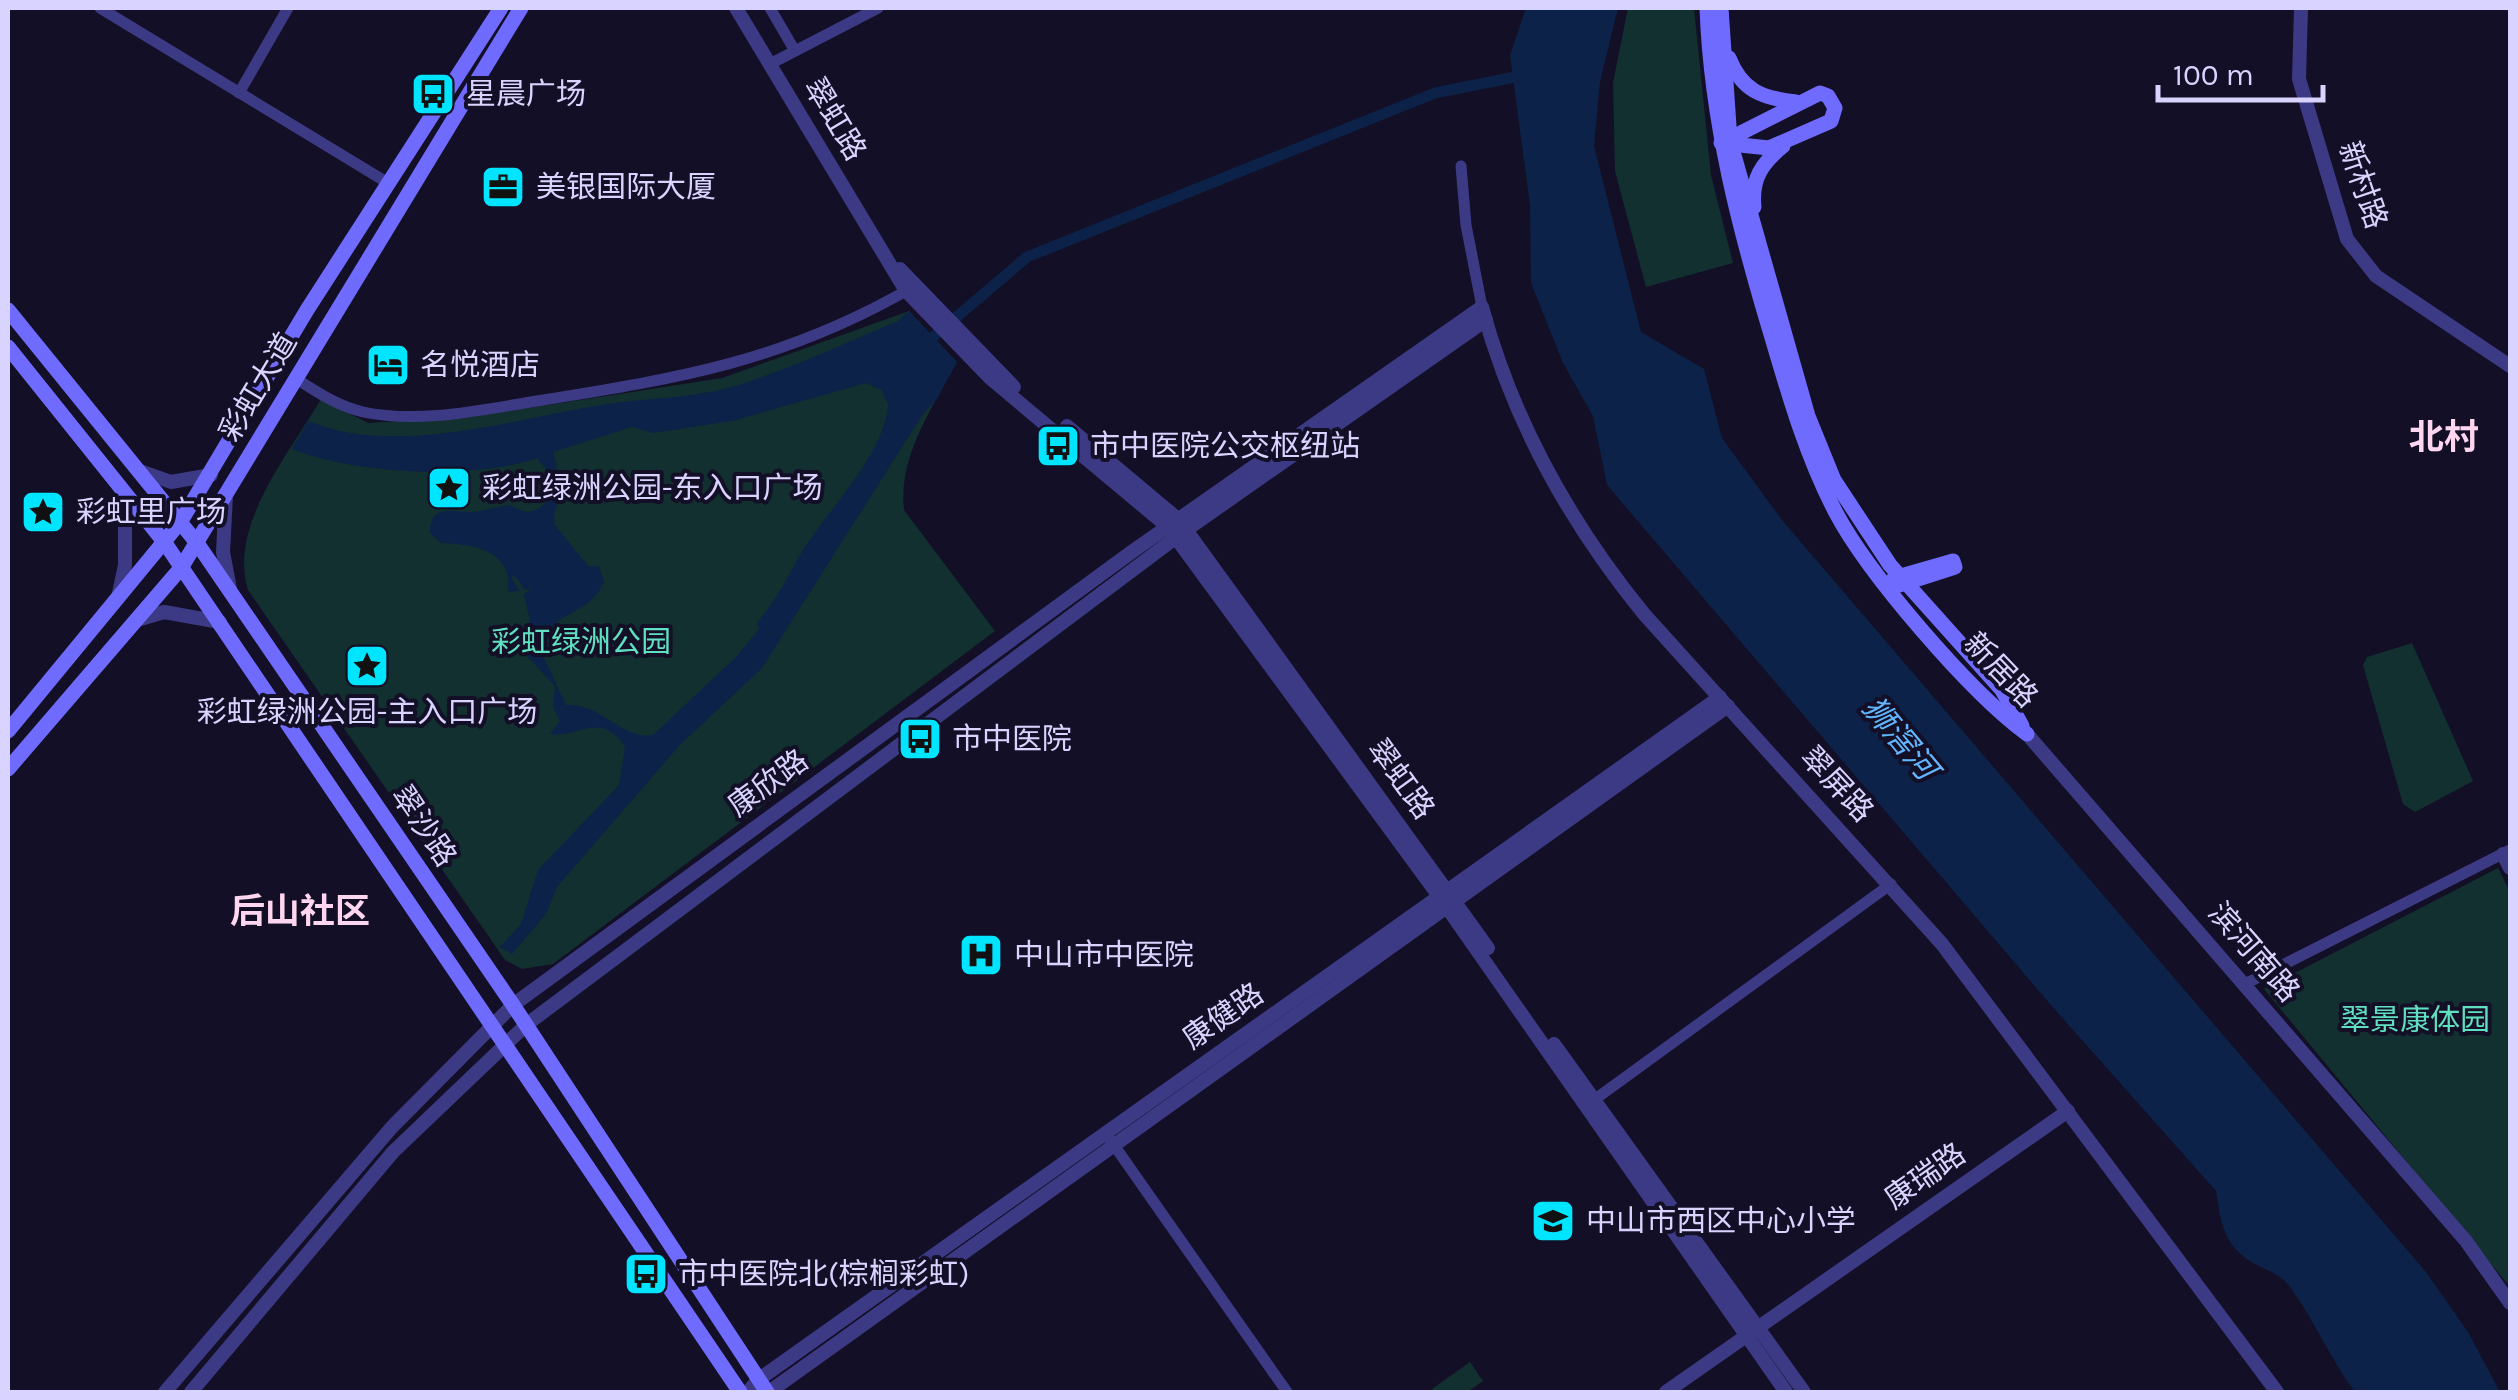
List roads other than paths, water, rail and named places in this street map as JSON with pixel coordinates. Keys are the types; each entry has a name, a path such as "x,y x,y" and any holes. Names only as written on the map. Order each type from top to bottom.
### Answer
{"main road":[{"path":"477,47 486,8"},
{"name":"彩虹大道","path":"8,732 181,521 388,182 501,8"},
{"name":"彩虹大道","path":"8,770 181,568 520,8"},
{"name":"新居路","path":"1707,8 1757,289 1800,432 1838,516 1895,582 2002,690 2026,734"},
{"name":"新居路","path":"1721,8 1728,143 1808,416 1834,480 1895,582"},
{"path":"1724,44 1741,82 1755,94 1796,104"},
{"path":"1820,93 1828,96 1835,108 1831,121 1769,148 1728,143 1820,93"},
{"path":"1796,104 1792,122 1801,134"},
{"path":"1757,241 1755,178 1764,161 1801,134"},
{"name":"翠沙路","path":"8,310 197,543 513,1005 761,1389"},
{"name":"翠沙路","path":"8,348 165,543 740,1392"}],"street":[{"path":"100,8 388,182"},
{"path":"239,93 288,8"},
{"path":"770,8 796,51"},
{"path":"770,64 878,8"},
{"name":"新村路","path":"2301,8 2300,79 2347,239 2376,276 2510,366"},
{"name":"翠虹路","path":"740,9 888,259 969,350 1177,528 1804,1392"},
{"name":"翠屏路","path":"1462,166 1466,224 1484,314 1528,433 1580,527 1644,614 1891,884 1974,984 2277,1392"},
{"path":"295,378 354,410 392,416 446,416 702,374 798,344 917,293"},
{"name":"康欣路","path":"165,1392 392,1127 513,1005 1177,528 1484,314"},
{"path":"140,472 171,482 211,475"},
{"path":"227,493 223,552 231,594"},
{"path":"118,598 126,566 125,494"},
{"name":"康欣路","path":"192,1392 393,1152 526,1025 1177,528"},
{"path":"137,620 164,612 220,622"},
{"name":"康健路","path":"761,1389 1115,1146 1448,899 1724,702"},
{"name":"滨河南路","path":"2026,734 2466,1242 2510,1303"},
{"path":"2245,984 2507,852 2510,868"},
{"path":"1594,1100 1891,884"},
{"name":"翠虹路","path":"1448,899 1786,1392"},
{"name":"康健路","path":"761,1389 1106,1132 1448,899"},
{"name":"康瑞路","path":"1666,1392 2068,1111"},
{"path":"1106,1132 1288,1392"}],"water":[{"name":"狮滘河","path":"1526,8 1618,8 1600,82 1594,146 1641,332 1704,369 1722,438 1782,520 2426,1272 2468,1332 2500,1392 2355,1392 2287,1283 2248,1260 2232,1244 2223,1225 2216,1191 2050,1004 1607,485 1593,416 1563,363 1531,283 1530,205 1510,55"},
{"path":"909,311 957,362 937,399 923,414 762,668 679,746 557,887 546,914 512,954 500,947 521,924 538,870 619,785 625,747 616,736 598,728 550,734 560,721 553,707 555,686 525,654 530,620 524,595 531,588 525,590 514,575 511,578 520,591 509,592 508,577 498,559 481,549 441,543 430,533 431,524 437,514 447,511 472,512 510,505 533,511 553,495 553,479 537,458 480,470 414,472 318,458 292,449 308,421 379,436 417,436 607,404 704,393 776,372 898,321","holes":["866,383 881,390 888,404 885,422 867,461 803,550 757,622 759,629 736,657 653,735 631,732 590,710 566,705 539,647 552,626 589,601 604,582 599,566 589,567 554,524 555,509 564,497 553,452 632,427 653,433 732,421"]}],"waterway":[{"path":"933,337 1027,257 1435,93 1525,75"}],"place":[{"name":"星晨广场","path":"433,94"},
{"name":"美银国际大厦","path":"503,187"},
{"name":"名悦酒店","path":"388,365"},
{"name":"市中医院公交枢纽站","path":"1058,446"},
{"name":"彩虹绿洲公园-东入口广场","path":"449,488"},
{"name":"彩虹里广场","path":"43,512"},
{"name":"彩虹绿洲公园-主入口广场","path":"367,666"},
{"name":"市中医院","path":"920,739"},
{"name":"中山市中医院","path":"981,955"},
{"name":"中山市西区中心小学","path":"1553,1221"},
{"name":"市中医院北(棕榈彩虹)","path":"646,1274"}],"district":[{"name":"北村","path":"2444,437"},
{"name":"后山社区","path":"300,911"}],"park label":[{"name":"彩虹绿洲公园","path":"581,642"},
{"name":"翠景康体园","path":"2415,1020"}]}
